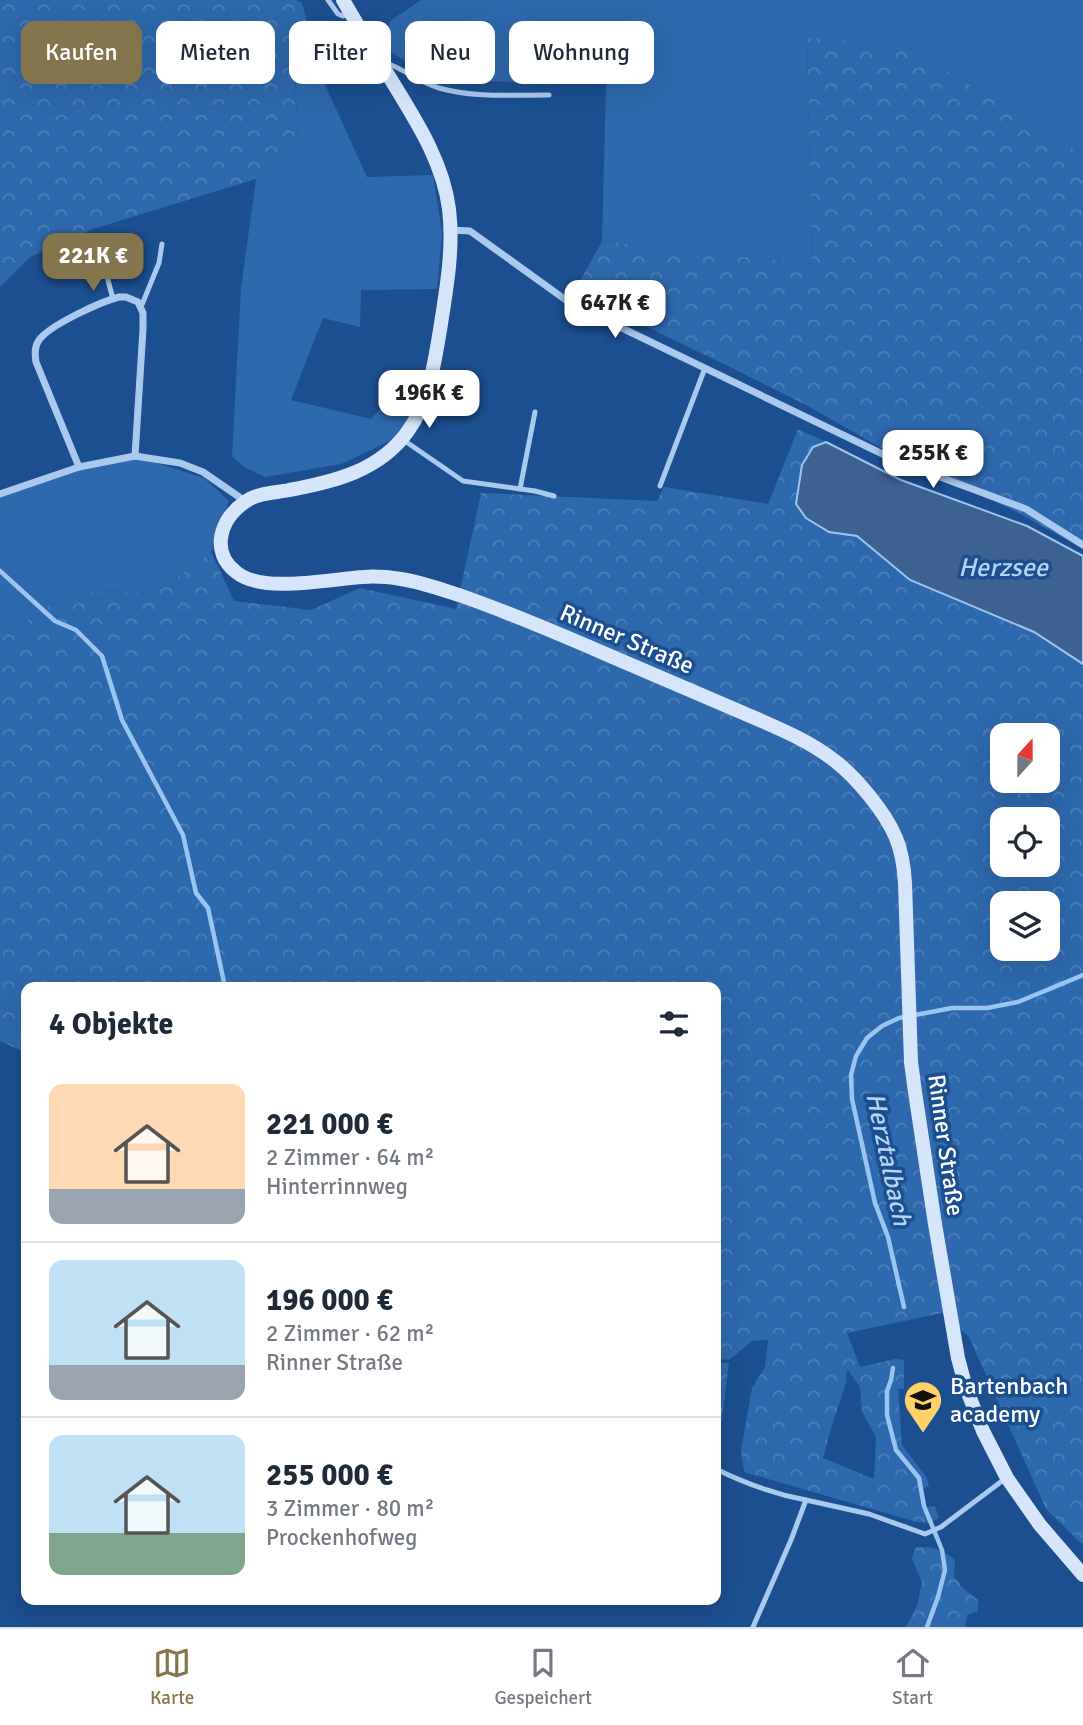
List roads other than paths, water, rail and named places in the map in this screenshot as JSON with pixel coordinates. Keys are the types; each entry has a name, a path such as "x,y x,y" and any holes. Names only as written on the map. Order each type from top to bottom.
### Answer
{"main road":[{"path":"346,6 355,21"},
{"path":"245,501 256,496 344,478 363,470 384,455 410,429 430,382 447,281 451,230 446,195 433,156 391,81"},
{"name":"Rinner Straße","path":"245,501 225,524 220,545 227,562 247,579 280,584 369,576 402,579 490,606 812,745 838,763 868,793 896,836 903,859 911,1062 935,1224 958,1358 966,1388 1007,1478 1040,1525 1083,1575"}],"street":[{"path":"451,230 470,231 570,303 897,461 1026,509 1083,545"},
{"path":"79,467 36,362 35,351 40,338 48,332 79,314 113,299 126,297 138,302 141,307 143,329 135,456"},
{"path":"0,494 79,467 135,456 180,463 203,472 245,501"}],"lane":[{"path":"328,0 338,14 343,16 346,6"},
{"path":"391,64 426,84 456,92 490,96 549,95"},
{"path":"141,307 159,263 162,244"},
{"path":"106,255 105,269 113,299"},
{"path":"660,486 705,368"},
{"path":"520,489 535,412"},
{"path":"402,439 463,481 554,496"},
{"path":"721,1471 774,1492 856,1510 923,1534 941,1527 1007,1478"},
{"path":"753,1627 806,1500"}],"water":[{"name":"Herzsee","path":"826,442 901,480 1027,526 1083,556 1083,664 1034,632 910,580 857,536 829,532 806,518 796,504 802,465 813,447"}],"waterway":[{"path":"0,571 55,621 76,630 102,656 122,720 183,835 196,893 208,908 224,982"},
{"name":"Herztalbach","path":"904,1307 888,1237 875,1203 852,1099 851,1075 856,1056 867,1038 882,1026 899,1018 952,1008 987,1008 1018,1002 1083,975"},
{"name":"Herztalbach","path":"893,1368 887,1391 887,1415 896,1450 919,1478 924,1506 942,1550 945,1570 927,1627"}],"place":[{"name":"Bartenbach academy","path":"923,1434"}]}
